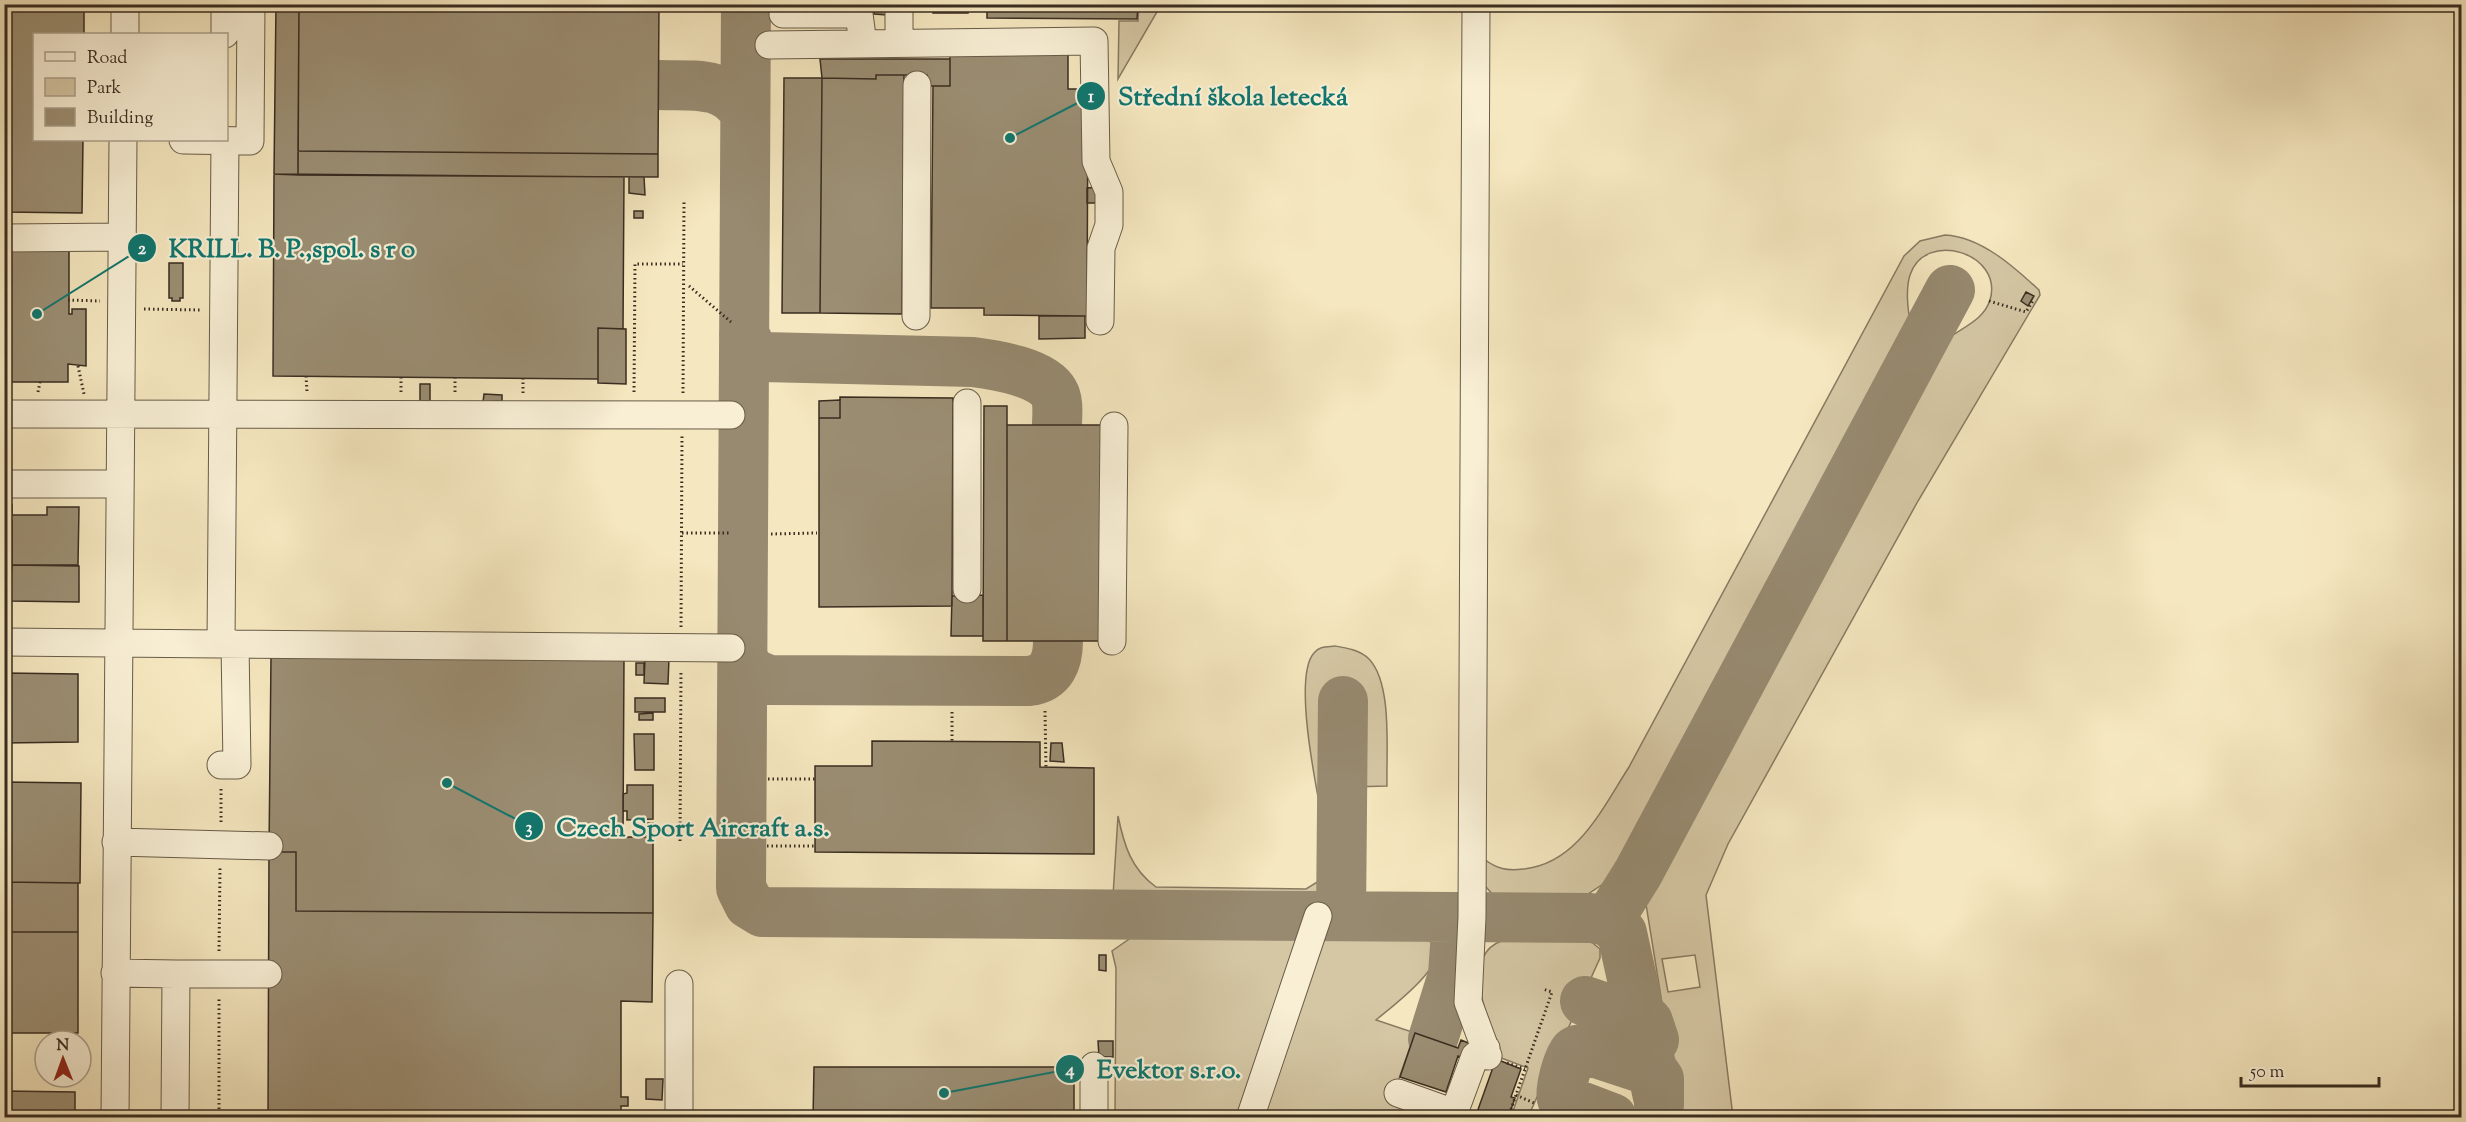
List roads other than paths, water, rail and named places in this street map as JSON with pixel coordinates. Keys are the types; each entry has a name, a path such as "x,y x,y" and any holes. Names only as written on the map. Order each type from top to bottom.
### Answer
{"street":[{"path":"125,4 125,33"},
{"path":"225,4 225,33"},
{"path":"228,140 250,141 251,4"},
{"path":"899,4 899,43"},
{"path":"1398,1093 1454,1113 1475,1056 1487,1052 1470,1008 1467,990 1472,917 1476,4"},
{"path":"783,14 858,14 864,44"},
{"path":"769,45 1094,41 1096,161 1109,192 1109,225 1101,248 1100,321"},
{"path":"916,316 917,85"},
{"path":"115,1118 123,141"},
{"path":"220,765 237,765 228,644 224,413 225,141"},
{"path":"4,238 123,237"},
{"path":"967,403 967,589"},
{"path":"4,414 120,412 731,415"},
{"path":"1112,641 1114,426"},
{"path":"4,484 119,484"},
{"path":"4,642 731,648"},
{"path":"116,842 269,846"},
{"path":"1250,1118 1318,916"},
{"path":"115,973 268,974"},
{"path":"175,1118 176,974"},
{"path":"679,984 679,1118"},
{"path":"1094,1066 1094,1118"}],"place":[{"name":"Střední škola letecká","path":"1010,138"},
{"name":"KRILL. B. P.,spol. s r o","path":"37,314"},
{"name":"Czech Sport Aircraft a.s.","path":"447,783"},
{"name":"Evektor s.r.o.","path":"944,1093"}]}
